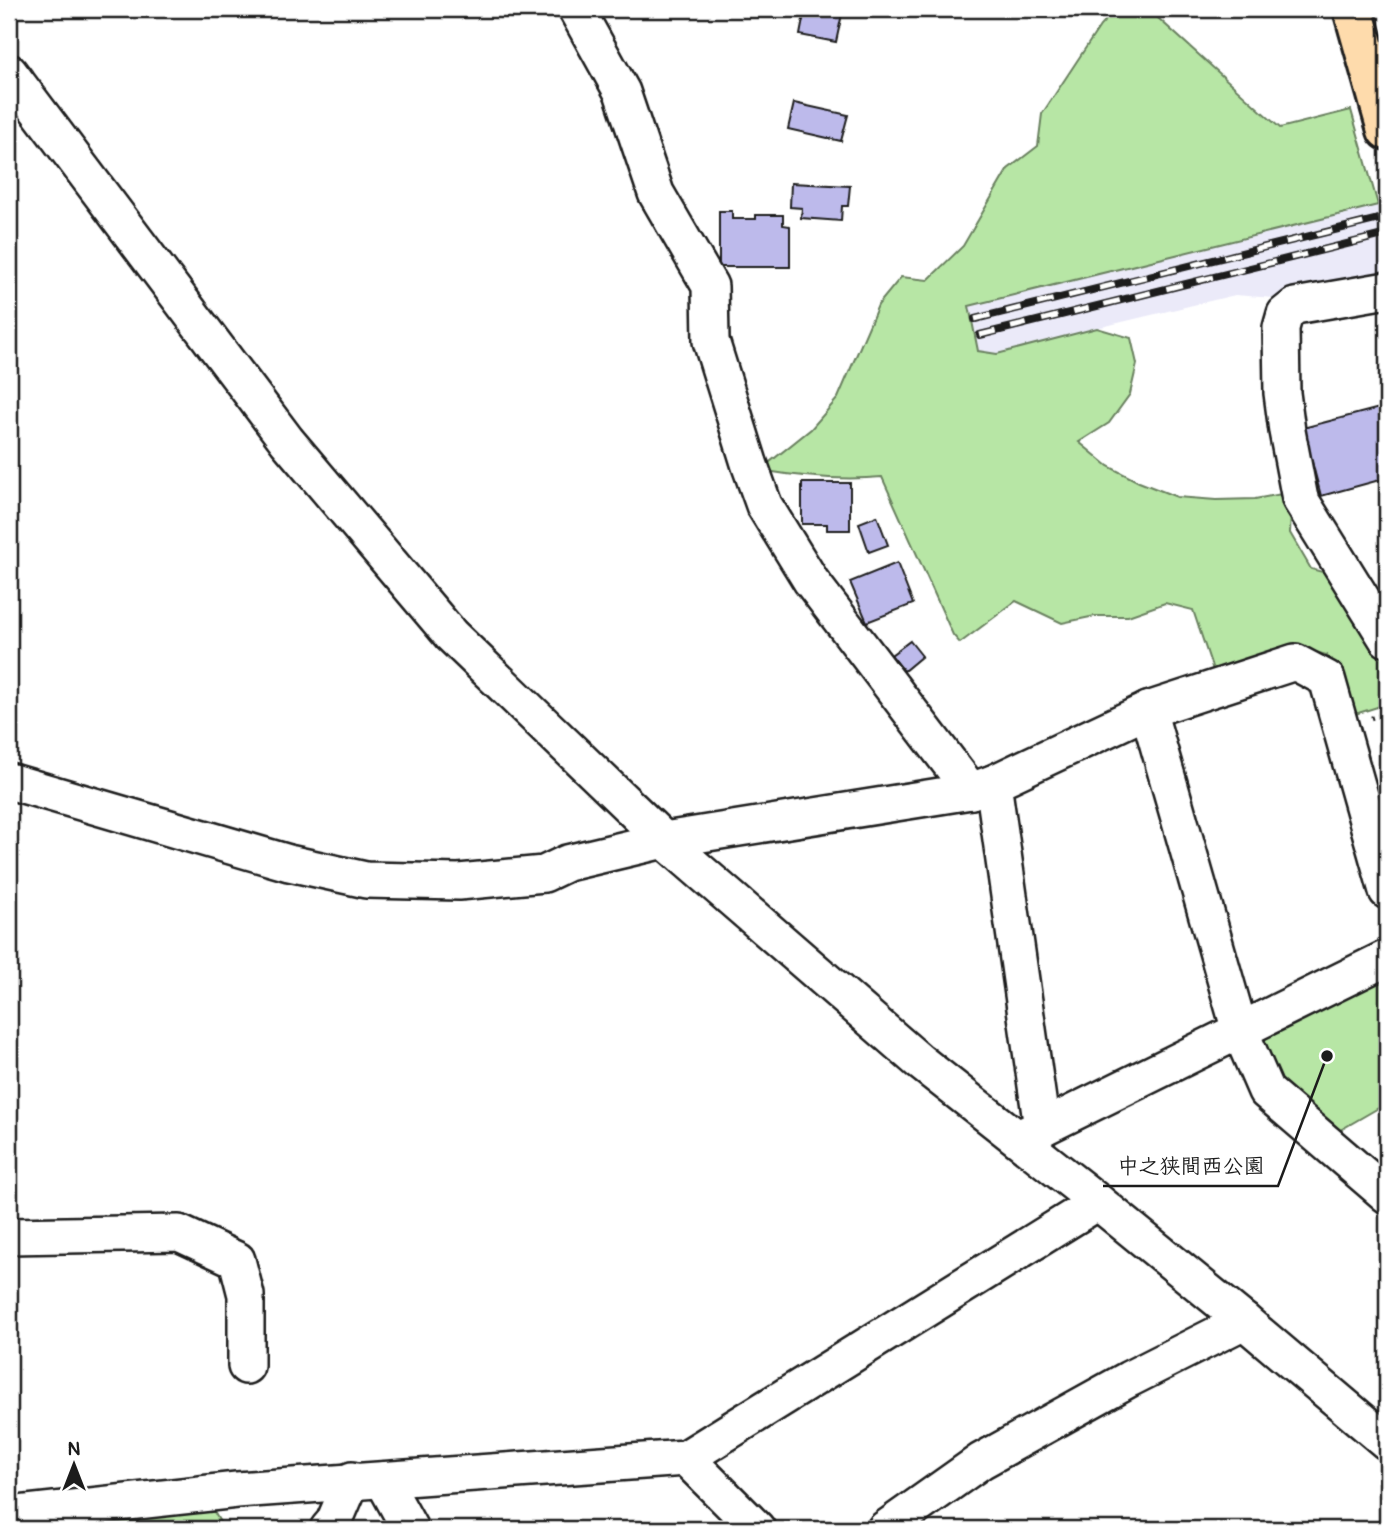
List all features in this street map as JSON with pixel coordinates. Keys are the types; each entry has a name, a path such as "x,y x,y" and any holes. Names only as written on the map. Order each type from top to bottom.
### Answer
{"main road":[{"path":"1353,9 1387,130"}],"street":[{"path":"576,9 622,92 656,193 710,286 711,341 764,505 811,581 982,787 1029,1133"},
{"path":"9,72 287,441 451,635 664,840 919,1061 1029,1133 1098,1202 1387,1442"},
{"path":"1387,290 1295,306 1285,314 1281,328 1282,393 1300,499 1387,639"},
{"path":"9,781 289,863 366,880 459,882 544,874 567,863 664,840 982,787 1149,710 1295,662 1326,679 1387,891"},
{"path":"1149,710 1240,1031 1266,1090 1387,1195"},
{"path":"1029,1133 1387,958"},
{"path":"9,1515 237,1490 686,1458 1098,1202"},
{"path":"9,1236 179,1233 237,1260 246,1295 246,1366"},
{"path":"885,1529 981,1461 1129,1379 1244,1321"},
{"path":"686,1458 757,1529"},
{"path":"328,1529 368,1480"},
{"path":"368,1480 410,1529"}],"shaded area":[{"path":"1378,205 1387,237 1387,277 1274,298 1235,295 997,354 978,351 968,307"}],"green space":[{"path":"1116,9 1163,9 1157,17 1280,128 1351,110 1378,205 969,306 978,351 997,354 1097,328 1131,338 1137,364 1130,394 1109,423 1079,442 1108,466 1177,497 1255,499 1292,492 1290,533 1311,569 1337,576 1387,659 1387,704 1352,715 1339,670 1326,655 1305,649 1278,653 1213,670 1193,610 1165,603 1128,616 1095,616 1062,623 1016,601 960,643 953,635 882,477 821,478 760,470 811,429 838,398 878,305 901,277 928,280 963,246 1008,169 1038,146 1042,114 1100,26"},
{"path":"1387,966 1387,1103 1335,1133 1281,1082 1254,1030"},
{"path":"210,1505 224,1529 9,1529"}],"building":[{"path":"805,9 842,14 836,42 800,35"},
{"path":"794,103 848,115 841,141 788,129"},
{"path":"791,183 850,186 848,206 842,206 841,221 801,218 802,208 790,207"},
{"path":"719,211 732,211 732,219 756,219 756,215 783,215 783,225 790,226 790,267 719,267"},
{"path":"1387,406 1387,478 1321,496 1303,428"},
{"path":"802,483 850,483 850,530 827,530 827,524 802,524"},
{"path":"877,516 888,545 869,552 859,523"},
{"path":"897,563 913,604 867,622 850,582"},
{"path":"910,641 922,656 904,671 891,655"}],"railway":[{"path":"975,319 1387,217"},
{"path":"980,335 1387,234"}],"place":[{"name":"中之狭間西公園","path":"1327,1056"}]}
